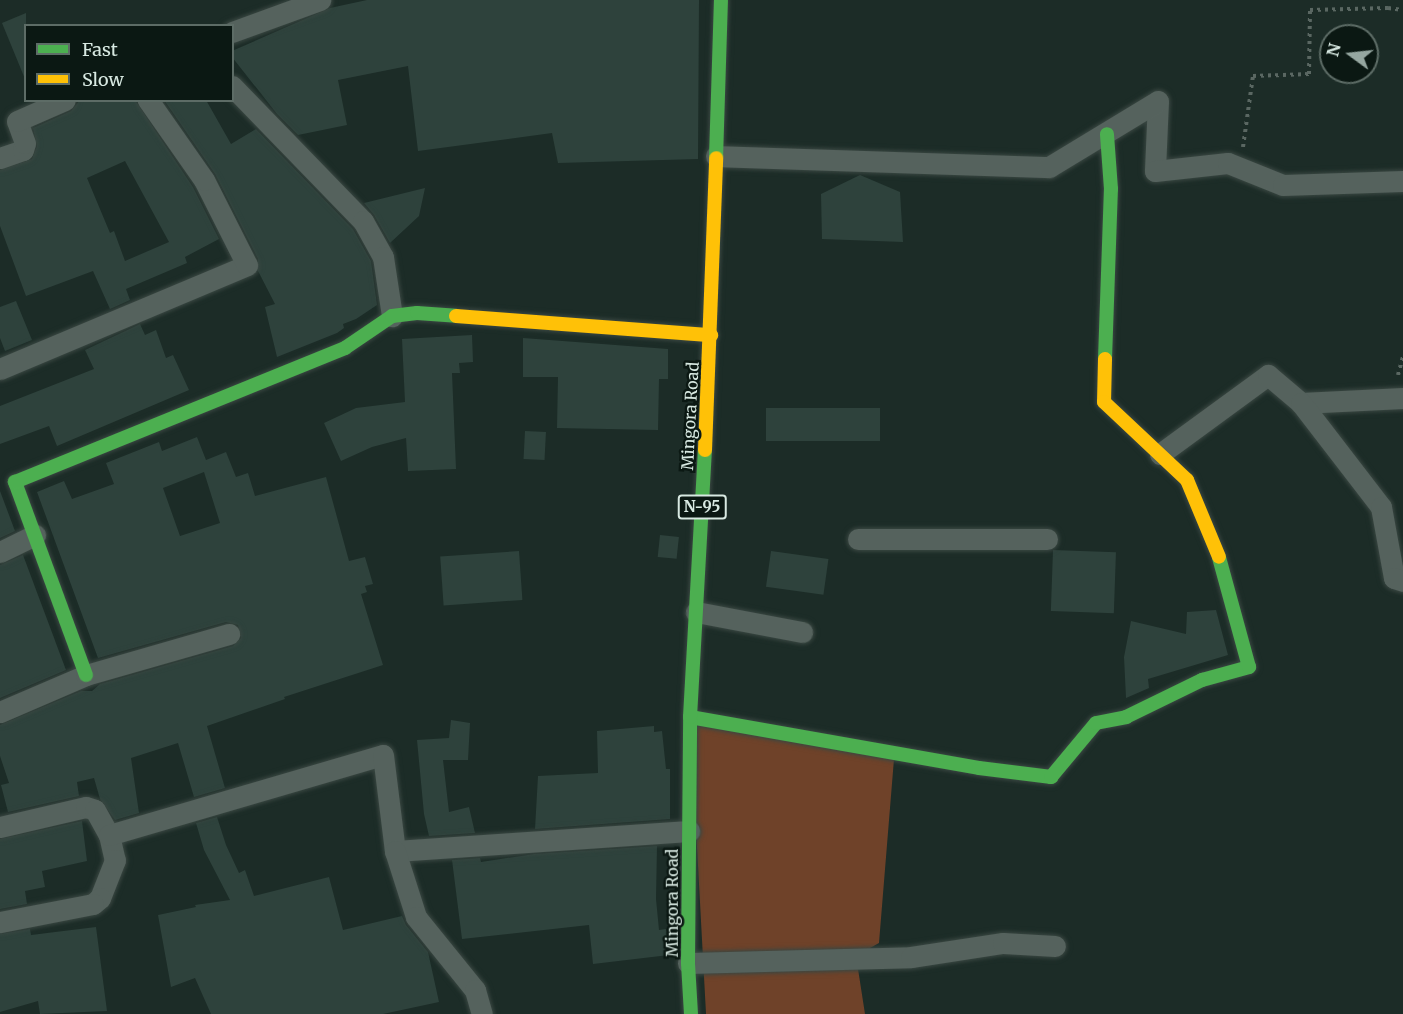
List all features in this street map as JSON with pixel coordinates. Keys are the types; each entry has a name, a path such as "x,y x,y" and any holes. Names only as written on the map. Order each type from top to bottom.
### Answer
{"street":[{"path":"234,31 320,0"},
{"name":"Mingora Road","path":"691,1014 688,963 690,717 711,336 721,0"},
{"path":"234,88 363,221 383,257 392,316"},
{"path":"716,156 1050,167 1107,135 1158,101 1155,171 1228,163 1283,185 1403,181"},
{"path":"0,158 23,150 25,143 17,121 60,102"},
{"path":"0,369 247,265 204,180 149,102"},
{"path":"690,717 979,768 1052,777 1096,723 1126,717 1163,701 1202,680 1249,667 1221,562 1187,480 1104,402 1111,189 1107,135"},
{"path":"86,675 15,482 345,348 392,316 417,313 711,336"},
{"path":"1160,454 1268,375 1301,403 1381,507 1394,578 1403,581"},
{"path":"1301,403 1403,398"},
{"path":"0,552 35,535"},
{"path":"858,539 1047,539"},
{"path":"696,612 802,632"},
{"path":"0,712 86,675 229,634"},
{"path":"109,835 383,755 395,851 416,917 475,990 482,1014"},
{"path":"0,827 86,807 95,810 109,835 115,861 100,898 93,904 0,922"},
{"path":"395,851 689,831"},
{"path":"688,963 911,957 1003,942 1055,946"}],"path":[{"path":"1240,168 1253,76 1309,75 1310,10 1403,10"}],"shaded area":[{"path":"690,717 894,759 879,943 856,956 865,1014 706,1014"}],"building":[{"path":"367,0 699,0 698,159 558,163 552,133 418,151 408,66 338,80 347,125 298,135 277,114 234,60 234,50 330,8"},
{"path":"26,13 24,77 2,23"},
{"path":"78,102 136,102 193,187 219,239 185,257 187,263 126,289 130,300 110,309 93,271 26,296 0,226 0,170 32,159 37,146 33,128 71,111","holes":["125,161 169,242 125,261 114,231 110,233 87,178"]},
{"path":"165,102 207,102 231,144 256,129 353,229 371,261 377,305 356,319 343,324 344,328 337,333 277,357 265,307 275,304 258,271 258,259 215,174"},
{"path":"860,175 900,192 903,242 822,239 821,194"},
{"path":"425,188 419,216 390,243 374,215 364,203"},
{"path":"16,301 32,340 5,351 0,338 0,307"},
{"path":"140,324 145,335 156,330 166,358 173,355 189,390 57,446 49,426 0,444 0,406 94,369 85,350"},
{"path":"472,335 473,362 459,363 460,373 452,373 456,469 408,471 406,438 372,447 341,461 324,423 356,408 405,402 402,339"},
{"path":"523,338 668,349 668,379 659,379 658,430 557,428 558,377 523,377"},
{"path":"766,408 880,408 880,441 766,441"},
{"path":"525,431 546,432 545,460 524,459"},
{"path":"197,437 206,460 226,452 236,477 248,473 255,496 326,477 349,561 365,557 373,584 365,586 367,592 361,594 383,665 284,697 285,699 207,726 225,788 194,797 178,743 131,758 139,813 115,820 100,799 94,778 77,782 79,796 8,812 1,785 9,783 0,756 0,725 81,691 92,691 100,684 233,646 241,638 238,625 226,622 98,658 37,492 64,481 72,499 114,484 106,463 159,442 162,451","holes":["204,472 220,523 180,536 163,488"]},
{"path":"0,491 15,531 0,538"},
{"path":"660,535 679,537 677,559 658,557"},
{"path":"1053,550 1116,552 1114,613 1051,611"},
{"path":"519,551 522,600 444,605 440,557"},
{"path":"771,551 828,559 823,595 766,587"},
{"path":"23,555 66,670 0,698 0,565"},
{"path":"1216,610 1228,655 1148,679 1149,688 1126,698 1124,657 1131,621 1186,634 1187,612"},
{"path":"451,720 470,723 468,760 443,760 449,812 469,807 475,833 429,836 424,814 417,740 449,738"},
{"path":"654,726 654,732 662,731 666,769 670,769 670,819 535,829 538,776 598,773 597,731"},
{"path":"217,817 226,845 239,873 245,870 254,896 329,877 343,930 402,916 406,925 428,952 439,1002 383,1014 211,1014 195,978 171,987 158,915 196,907 195,905 230,900 204,850 196,823"},
{"path":"82,821 87,861 42,871 45,887 25,891 27,904 0,909 0,839"},
{"path":"657,846 656,899 659,930 666,929 669,955 593,964 589,925 462,939 452,860 480,858 481,862 534,854"},
{"path":"96,927 107,1011 40,1014 38,1001 0,1012 0,934 30,929 31,935"}],"traffic: fast":[{"path":"716,158 721,0"},
{"path":"1105,359 1111,189 1107,134"},
{"path":"86,675 15,482 345,348 392,316 417,313 456,316"},
{"path":"691,1014 688,963 690,717 705,450"},
{"path":"690,717 979,768 1051,777 1096,723 1126,717 1202,680 1249,667 1219,557"}],"traffic: slow":[{"path":"705,450 716,158"},
{"path":"456,316 711,335"},
{"path":"1105,359 1104,402 1187,480 1219,557"}]}
